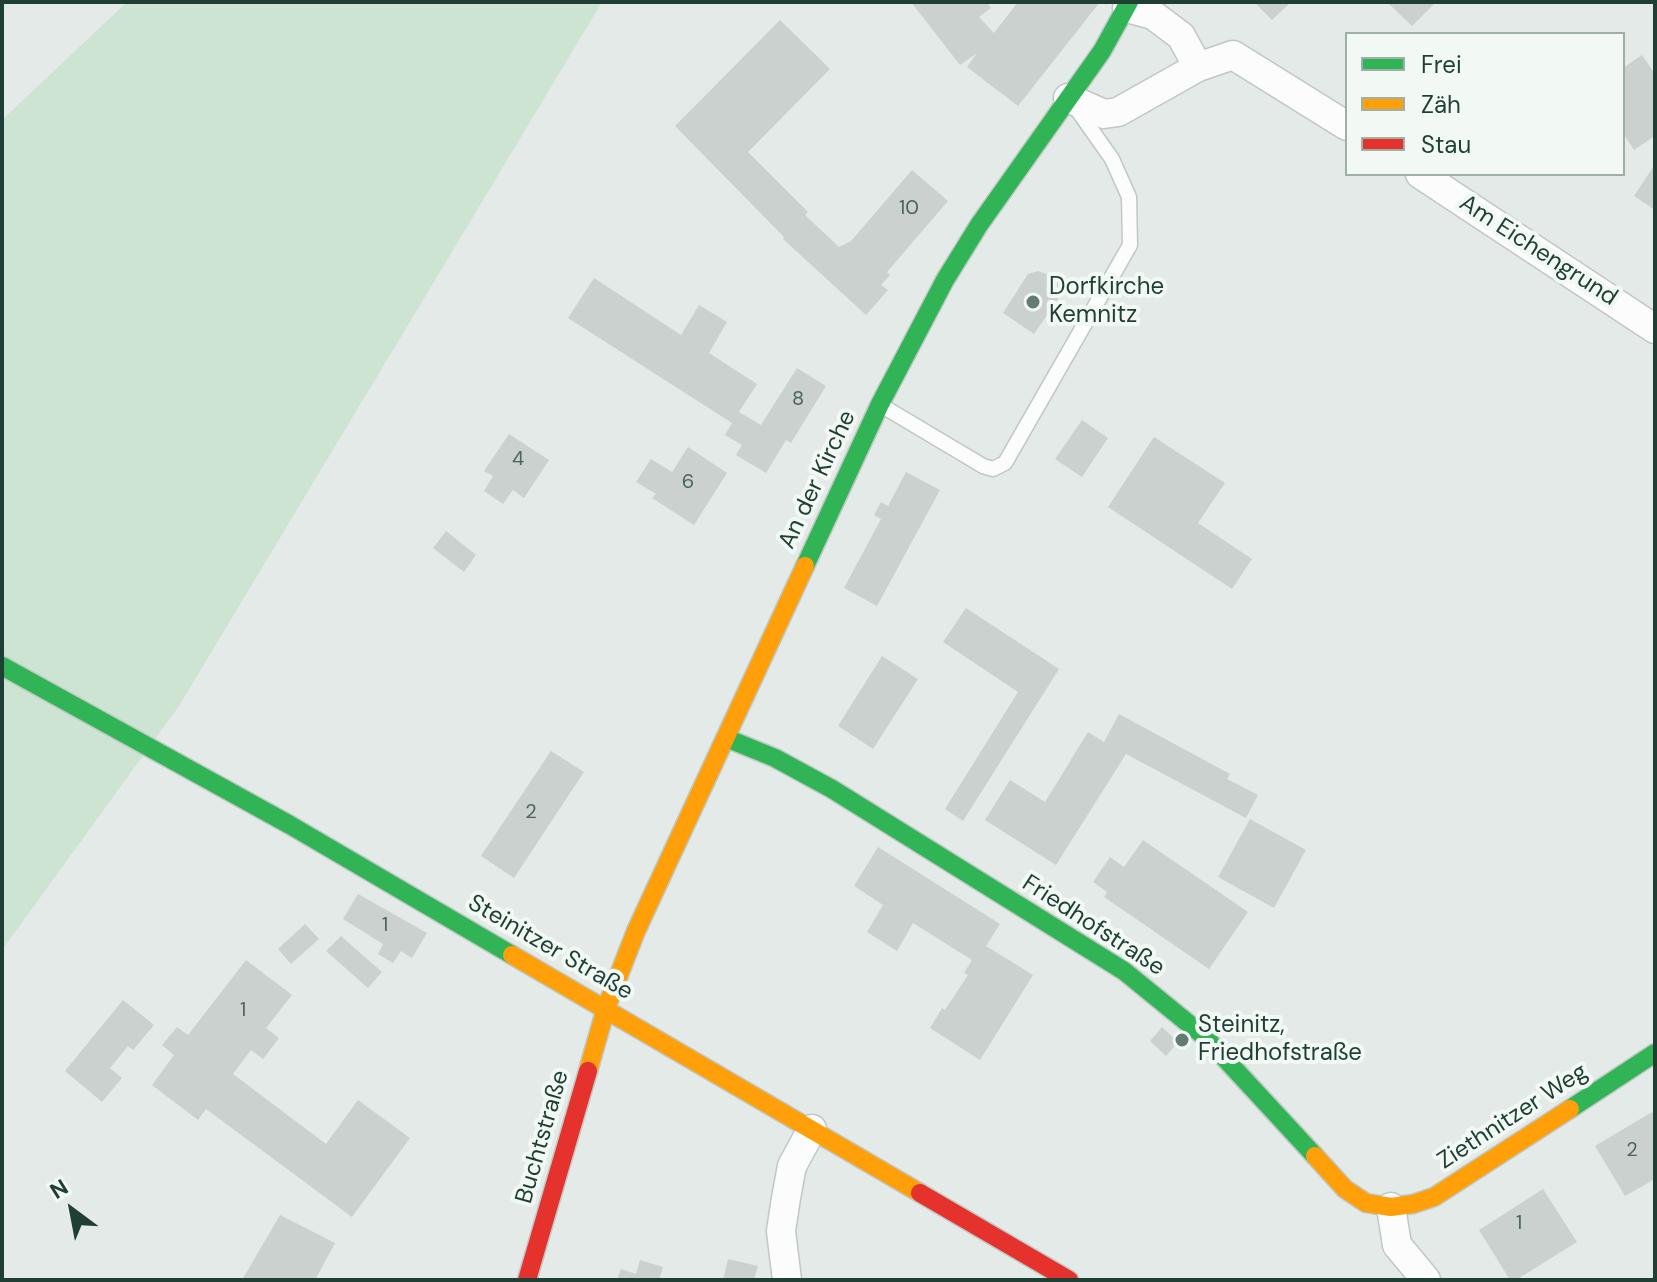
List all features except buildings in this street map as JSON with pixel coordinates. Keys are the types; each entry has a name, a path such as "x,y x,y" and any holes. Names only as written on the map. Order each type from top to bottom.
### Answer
{"street":[{"path":"1128,5 1153,15 1181,36 1198,67"},
{"name":"An der Kirche","path":"606,1008 648,904 880,404 945,280 979,225 1102,51 1128,5"},
{"path":"1068,98 1104,114 1118,112 1198,67 1233,55 1345,125"},
{"name":"Am Eichengrund","path":"1423,176 1655,329"},
{"name":"Steinitzer Straße","path":"2,666 290,825 1069,1280"},
{"name":"Friedhofstraße","path":"726,738 775,758 832,789 1124,971 1205,1037 1345,1189 1366,1203 1391,1207"},
{"name":"Buchtstraße","path":"527,1280 606,1008"},
{"name":"Ziethnitzer Weg","path":"1391,1207 1434,1197 1655,1053"},
{"path":"787,1280 781,1231 786,1198 792,1166 812,1129"},
{"path":"1391,1207 1397,1245 1426,1280"}],"lane":[{"path":"880,404 983,466 993,469 1005,463 1130,245 1129,197 1112,159 1068,98"}],"green space":[{"path":"127,2 602,2 179,706 2,950 2,120"}],"traffic: fast":[{"path":"805,566 880,404 945,280 979,225 1102,51 1129,2"},
{"path":"2,666 290,825 512,955"},
{"path":"726,738 775,758 832,789 1124,971 1205,1037 1315,1156"},
{"path":"1570,1109 1655,1053"}],"traffic: slow":[{"path":"588,1071 606,1008 636,931 805,566"},
{"path":"512,955 920,1193"},
{"path":"1315,1156 1345,1189 1366,1203 1391,1207 1413,1204 1434,1197 1570,1109"}],"traffic: jam":[{"path":"527,1280 588,1071"},
{"path":"920,1193 1069,1280"}],"place":[{"name":"Dorfkirche Kemnitz","path":"1033,302"},
{"name":"Steinitz, Friedhofstraße","path":"1182,1040"}]}
